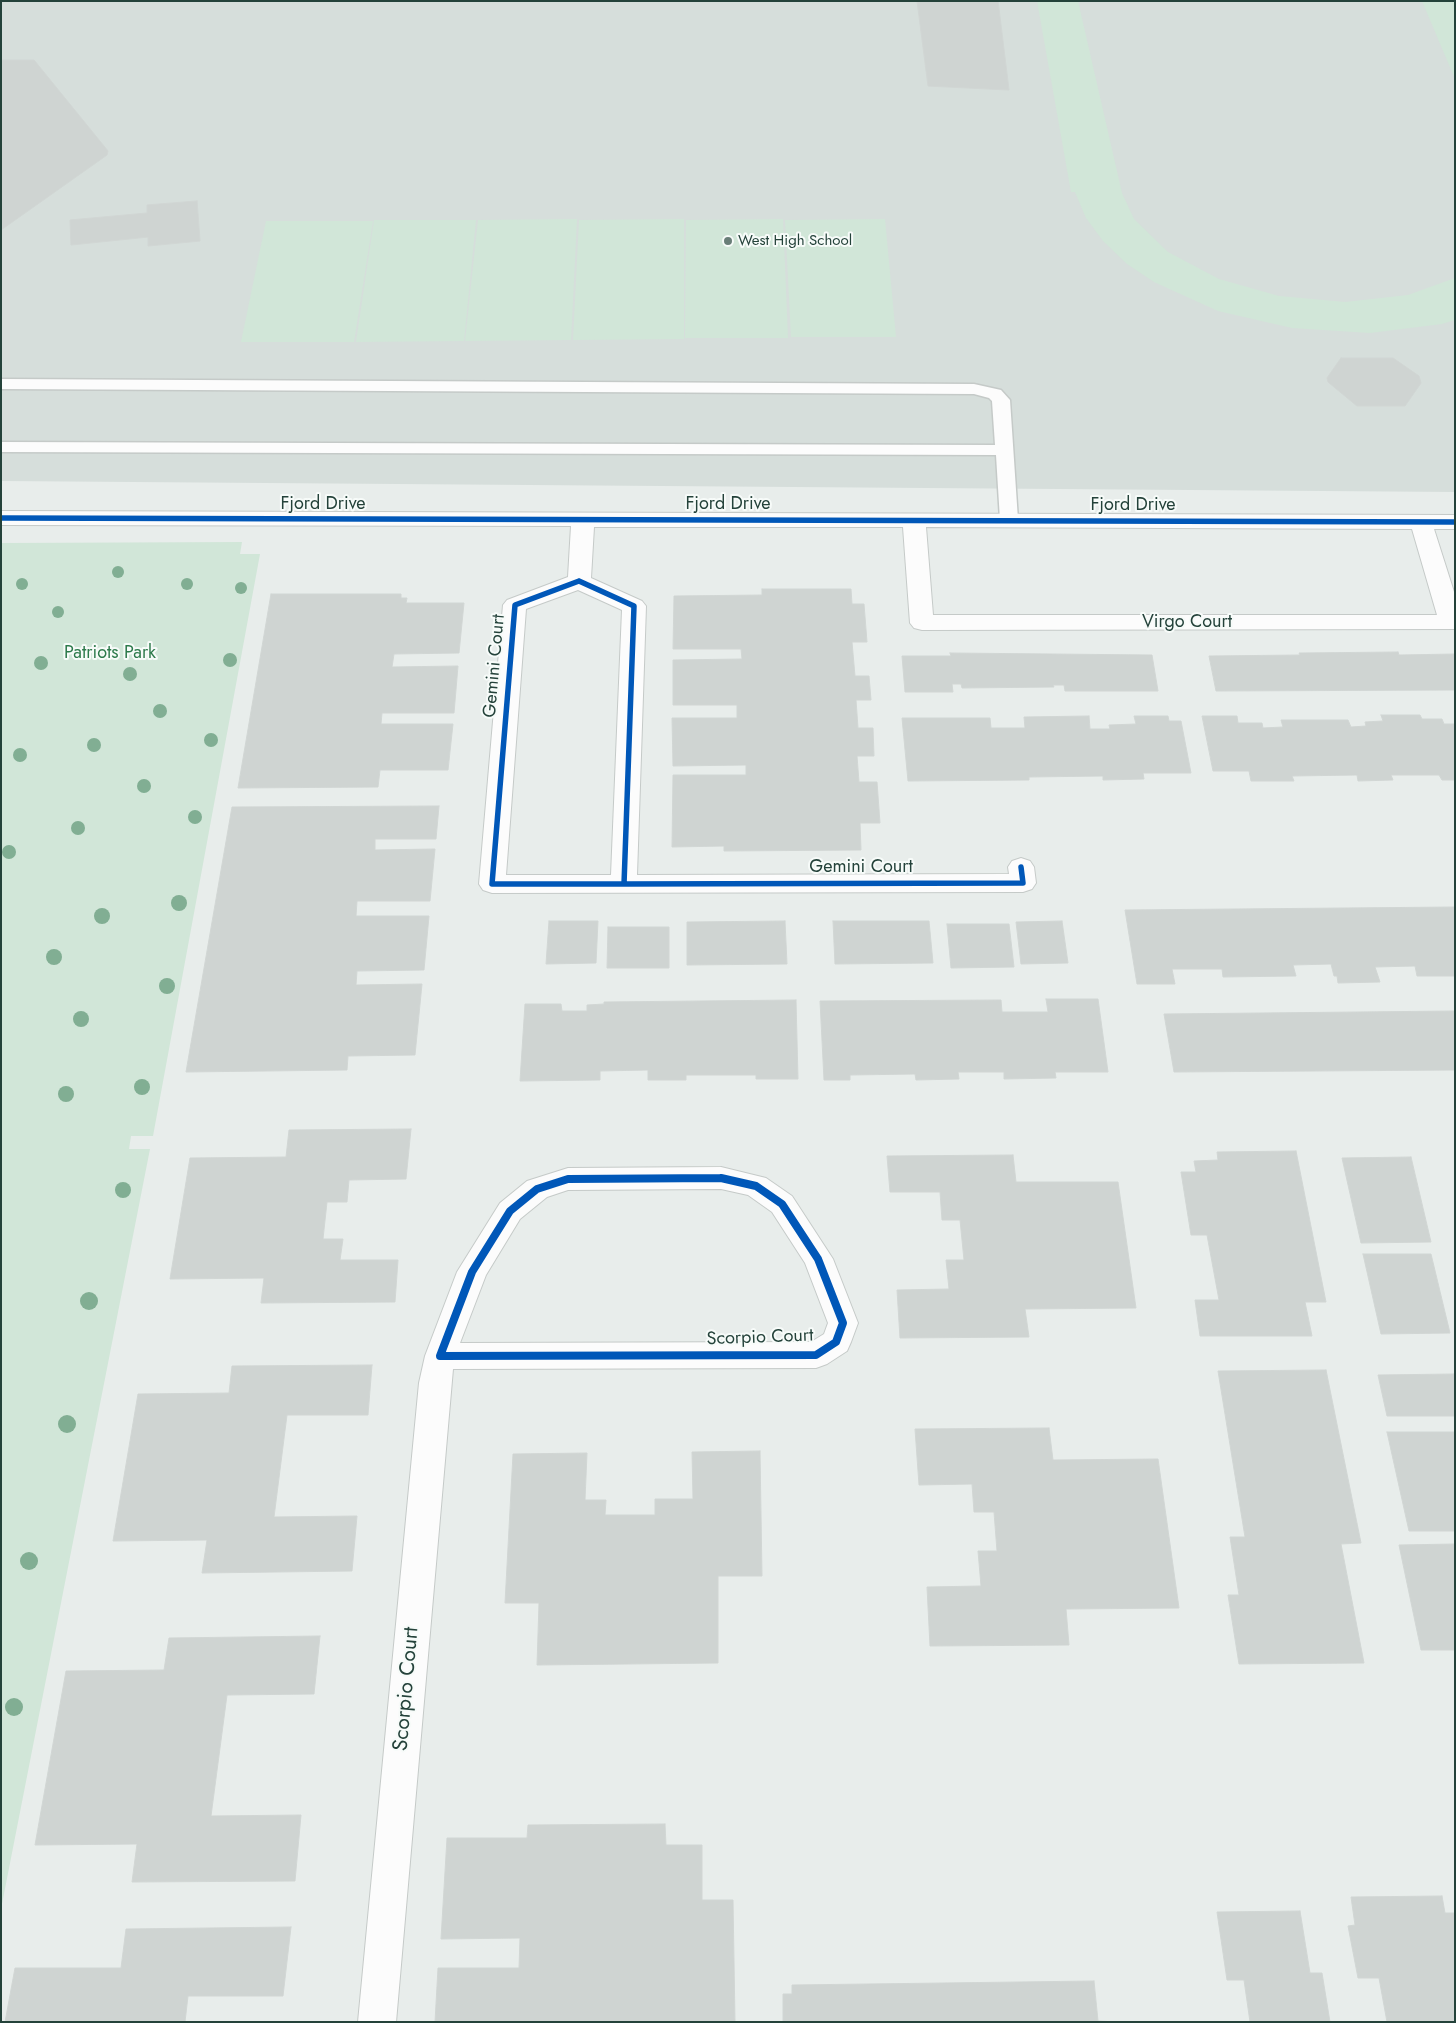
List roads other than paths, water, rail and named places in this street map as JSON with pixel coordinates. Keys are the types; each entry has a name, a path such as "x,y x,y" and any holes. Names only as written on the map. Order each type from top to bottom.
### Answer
{"street":[{"name":"Fjord Drive","path":"1,518 1455,522"},
{"path":"583,520 579,581 634,606 624,884"},
{"name":"Virgo Court","path":"914,521 922,623 1451,622 1421,522"},
{"name":"Gemini Court","path":"579,581 515,605 492,884 1023,883 1021,868"},
{"name":"Scorpio Court","path":"378,2022 435,1384 440,1356 472,1272 510,1210 537,1189 568,1179 721,1178 756,1186 782,1204 813,1251 818,1259 843,1323 836,1342 816,1355 440,1356"}],"lane":[{"path":"1,384 801,387 986,390 995,394 1001,400 1009,520"},
{"path":"1,447 1004,450"}],"place":[{"name":"West High School","path":"728,241"}],"park label":[{"name":"Patriots Park","path":"110,654"}]}
